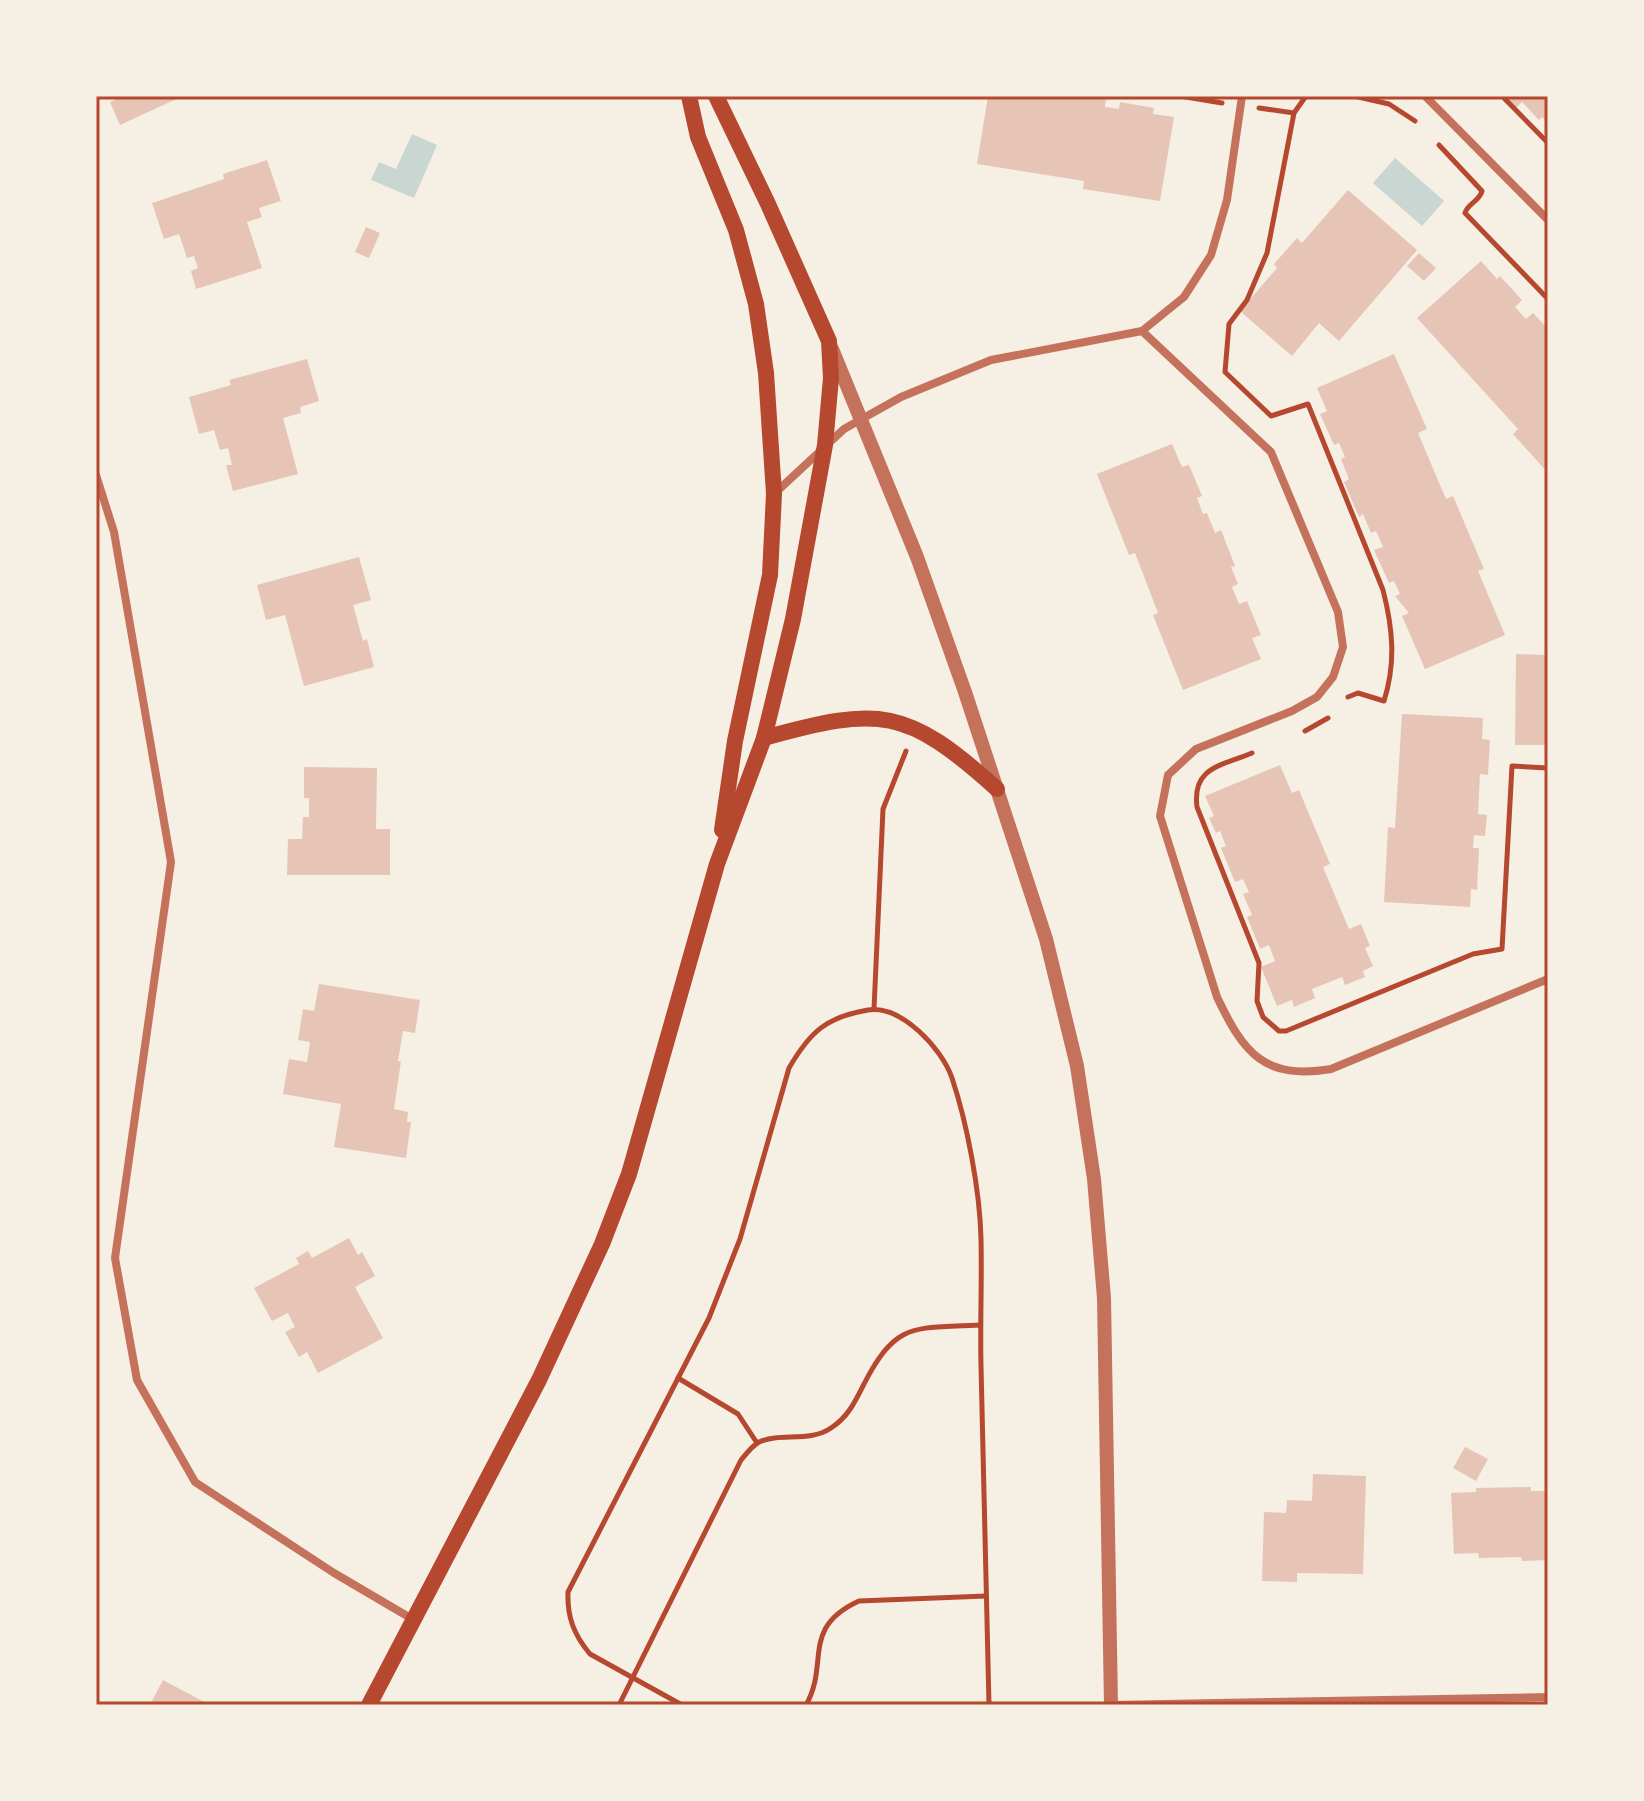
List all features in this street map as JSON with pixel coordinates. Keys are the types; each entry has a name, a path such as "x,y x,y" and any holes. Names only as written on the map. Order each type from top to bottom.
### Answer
{"main road":[{"path":"689,96 698,137 736,230 756,304 766,373 774,494 770,575 735,741 717,864"},
{"path":"369,1705 539,1380 602,1244 633,1160 717,864 764,738 793,619 825,445 831,378 829,341 716,96"},
{"path":"764,738 855,717 898,722 933,737 956,752 997,789"}],"street":[{"path":"774,494 825,445 861,418 901,397 991,360 1142,331 1184,297 1211,255 1227,200 1242,96"},
{"path":"1425,96 1548,220"},
{"path":"1142,331 1271,452 1338,612 1343,647 1333,677 1317,697 1292,711 1196,749 1168,775 1160,816 1217,997 1230,1024 1248,1049 1278,1071 1307,1073 1331,1069 1548,979"},
{"path":"829,341 917,557 1029,884 1063,1005 1087,1122 1104,1298 1111,1705 1548,1697"},
{"path":"96,475 114,532 171,862 115,1258 137,1380 195,1482 334,1573 415,1620"}],"path":[{"path":"1294,113 1306,96"},
{"path":"1354,96 1397,108 1425,131"},
{"path":"1502,96 1548,143"},
{"path":"1435,141 1482,191 1480,198 1465,213 1548,299"},
{"path":"874,1009 883,809 910,742"},
{"path":"682,1705 590,1654 579,1640 567,1609 568,1592 709,1318 740,1239 789,1068 803,1044 821,1028 842,1015 874,1009 910,1023 940,1053 951,1077 969,1149 981,1235 980,1325 989,1705"},
{"path":"619,1705 741,1460 757,1443 777,1438 806,1437 829,1430 850,1411 880,1354 899,1336 920,1328 980,1325"},
{"path":"678,1378 738,1414 757,1443"},
{"path":"806,1705 813,1693 818,1647 831,1619 844,1608 859,1601 986,1596"}],"shaded area":[{"path":"412,134 437,145 414,198 371,180 379,162 396,169"},
{"path":"1395,158 1444,201 1422,226 1373,183"}],"building":[{"path":"113,96 183,96 120,125 110,102 115,100"},
{"path":"988,96 1106,96 1105,107 1119,109 1120,102 1154,108 1153,114 1174,117 1160,201 1083,189 1084,181 977,164"},
{"path":"1505,96 1548,96 1548,123 1542,117 1539,120 1522,102 1516,108"},
{"path":"267,160 281,201 259,208 262,217 247,222 262,268 196,289 191,271 198,268 194,256 187,258 179,234 164,239 152,203 224,179 223,174"},
{"path":"1348,190 1417,250 1339,341 1319,323 1292,356 1240,311 1277,268 1274,264 1297,238 1302,243"},
{"path":"366,227 380,233 369,258 355,252"},
{"path":"1419,253 1436,268 1424,281 1407,266"},
{"path":"1481,261 1522,300 1515,307 1526,319 1533,313 1548,329 1548,473 1513,434 1518,429 1417,318"},
{"path":"1394,354 1427,429 1418,433 1446,499 1453,496 1484,569 1478,571 1505,635 1425,669 1402,616 1409,613 1395,596 1400,594 1394,581 1389,583 1374,550 1383,547 1376,531 1371,533 1363,514 1359,517 1344,482 1349,479 1341,459 1345,457 1339,443 1334,445 1320,414 1327,411 1317,388"},
{"path":"307,359 319,401 300,407 301,413 283,418 298,474 233,491 226,465 232,465 228,448 220,450 214,430 199,434 189,397 231,385 229,380"},
{"path":"1172,444 1182,467 1189,465 1202,496 1197,498 1203,514 1207,513 1215,533 1221,530 1235,566 1231,567 1238,584 1232,587 1239,604 1247,601 1261,635 1252,638 1261,659 1183,690 1153,615 1158,613 1135,553 1129,555 1097,474"},
{"path":"359,557 371,600 353,605 374,667 304,686 285,615 266,620 257,585"},
{"path":"1516,654 1548,655 1548,745 1515,745"},
{"path":"1402,714 1483,718 1482,739 1490,740 1488,775 1480,774 1478,814 1487,815 1485,836 1474,835 1473,848 1479,848 1477,890 1471,889 1470,907 1384,902 1388,827 1395,828"},
{"path":"1280,765 1292,793 1299,790 1330,864 1323,867 1349,929 1361,924 1370,946 1365,948 1373,966 1363,971 1365,977 1345,985 1342,977 1312,989 1315,998 1294,1007 1292,1000 1277,1006 1261,967 1275,961 1269,945 1260,949 1247,917 1252,915 1243,894 1249,892 1243,879 1235,882 1221,848 1226,846 1220,831 1216,833 1209,818 1214,816 1205,796"},
{"path":"304,767 377,768 376,829 390,829 390,875 287,875 288,839 302,839 303,817 309,817 309,798 304,798"},
{"path":"319,984 420,1000 415,1033 403,1031 398,1061 401,1061 394,1109 408,1112 407,1122 411,1122 406,1158 334,1147 341,1104 283,1094 289,1059 307,1062 310,1042 298,1040 303,1009 314,1011"},
{"path":"349,1238 358,1255 362,1252 375,1276 355,1287 383,1338 318,1373 307,1352 299,1357 285,1332 295,1327 288,1313 272,1321 254,1288 299,1264 296,1258 308,1251 312,1258"},
{"path":"1465,1447 1488,1459 1476,1481 1453,1468"},
{"path":"1313,1474 1366,1476 1363,1574 1297,1573 1297,1582 1262,1581 1264,1512 1286,1513 1287,1500 1312,1501"},
{"path":"1531,1487 1531,1491 1548,1491 1548,1560 1522,1561 1521,1557 1479,1558 1478,1553 1454,1554 1451,1493 1476,1492 1476,1488"},
{"path":"163,1680 210,1705 150,1705"}]}
